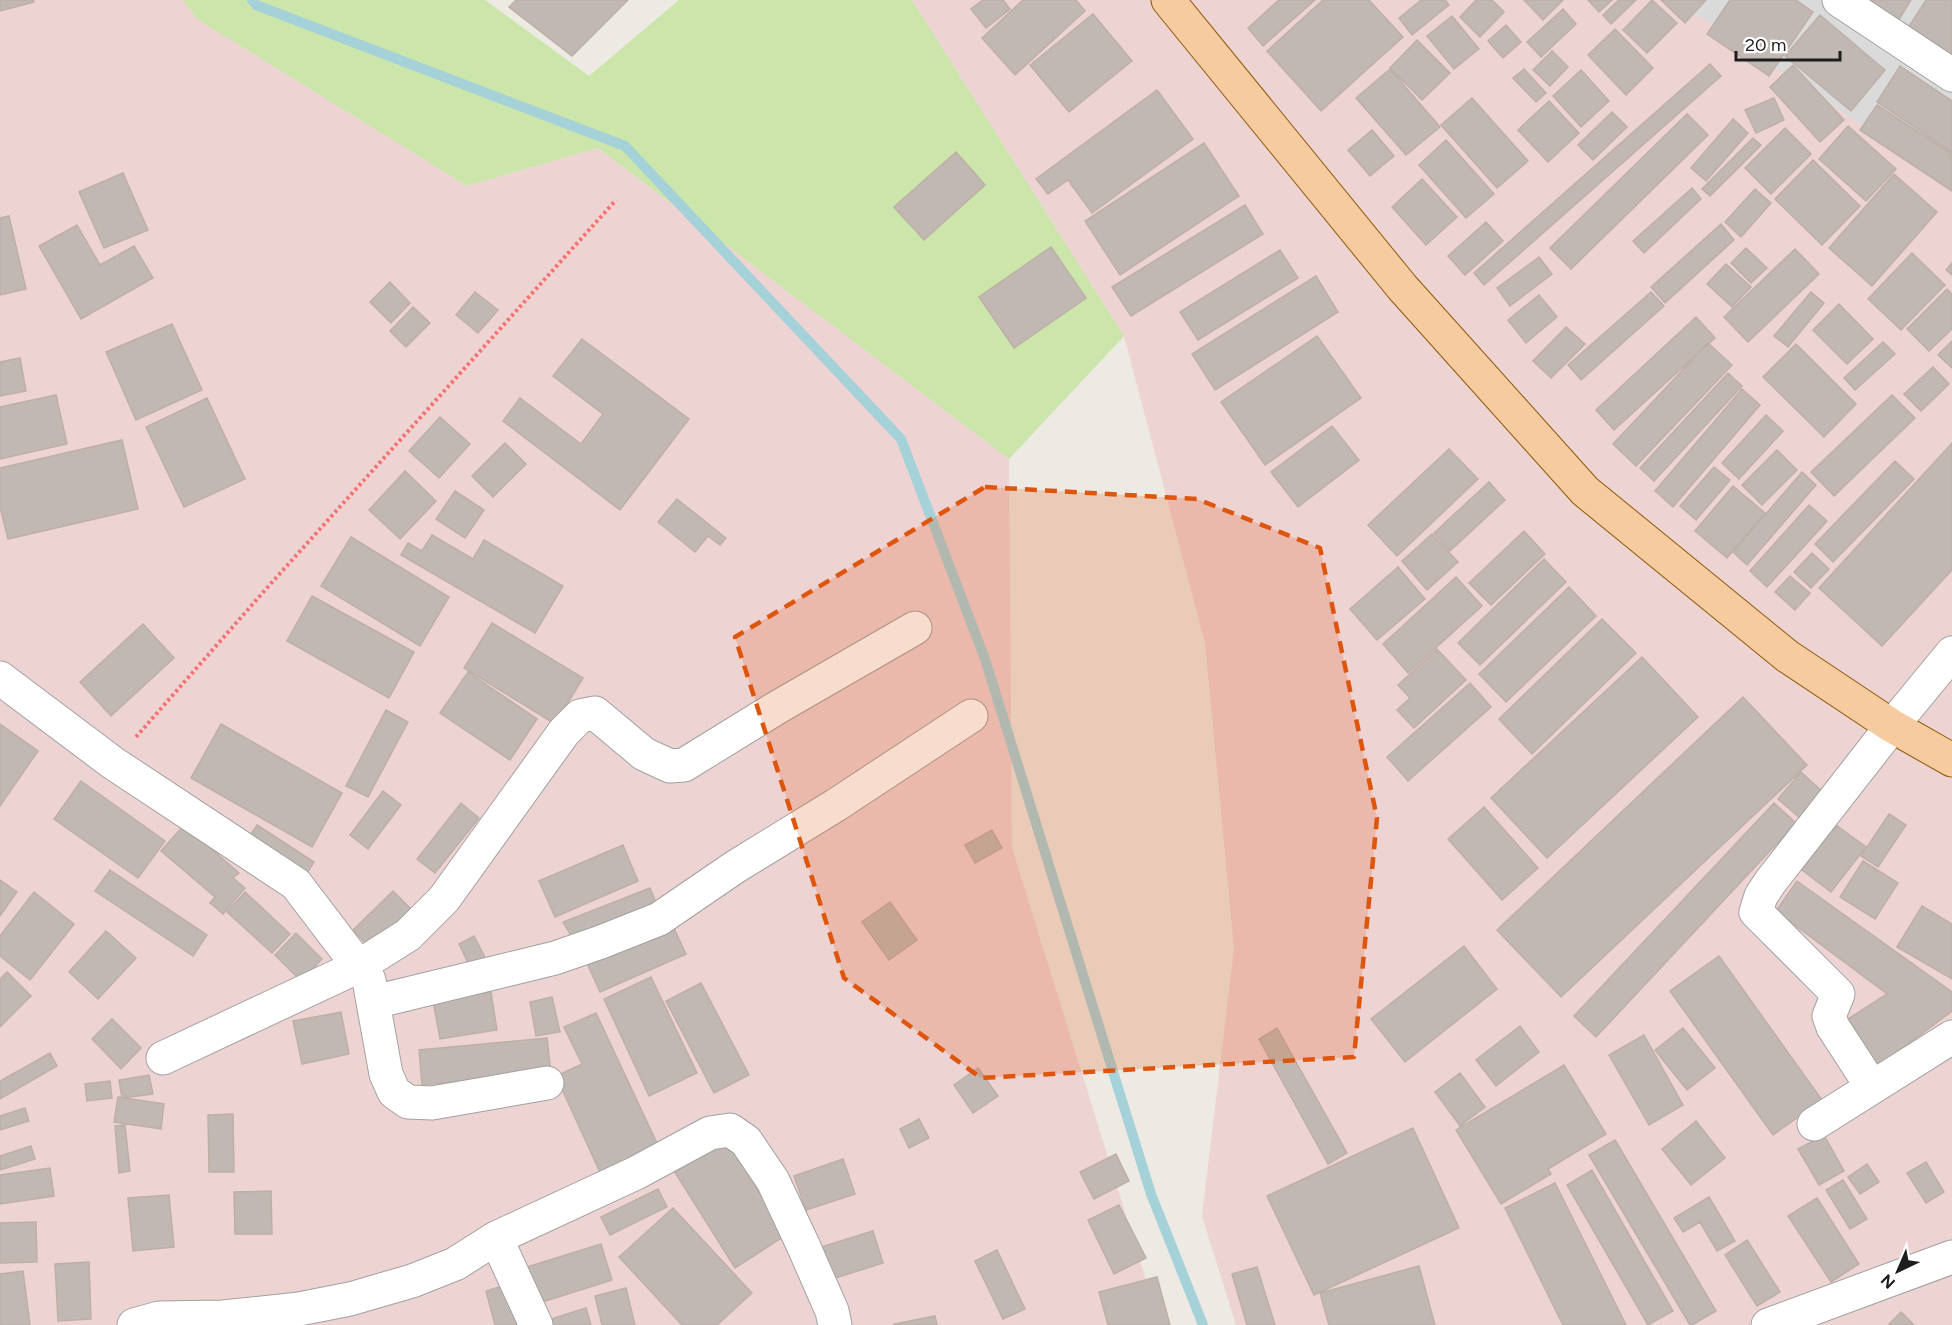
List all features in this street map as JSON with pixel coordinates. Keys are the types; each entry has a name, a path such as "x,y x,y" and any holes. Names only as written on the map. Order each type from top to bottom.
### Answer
{"main road":[{"path":"1168,0 1402,287 1585,490 1787,656 1892,726 1952,760"}],"street":[{"path":"1839,0 1952,75"},
{"path":"163,1058 359,966 408,935 444,899 564,732 580,716 595,713 644,754 670,766 684,765 778,707 915,628"},
{"path":"1872,1087 1833,1028 1829,1016 1838,994 1756,912 1761,896 1771,881 1952,653"},
{"path":"0,678 113,763 296,884 369,980 386,1074 394,1092 408,1102 432,1103 547,1083"},
{"path":"374,1002 555,958 659,919 735,867 836,805 971,716"},
{"path":"1814,1124 1952,1037"},
{"path":"134,1325 159,1318 234,1316 299,1309 351,1299 412,1281 455,1264 496,1238 636,1173 710,1133 729,1130 746,1141 773,1181 832,1311 835,1325"},
{"path":"496,1238 536,1325"},
{"path":"1768,1325 1952,1257"}],"path":[{"path":"113,763 266,589 616,200"}],"highlighted area":[{"path":"985,487 1197,499 1320,548 1377,818 1354,1057 981,1078 844,978 735,637"}],"shaded area":[{"path":"0,0 183,0 197,19 467,186 598,148 1009,459 1012,848 1160,1325 0,1325"},
{"path":"912,0 1675,0 1952,186 1952,1325 1236,1325 1202,1216 1234,949 1205,643 1124,336"},
{"path":"1675,0 1952,0 1952,186"}],"green space":[{"path":"183,0 485,0 589,76 679,0 912,0 1124,336 1009,459 598,148 467,186 197,19"}],"building":[{"path":"0,0 33,0 34,2 0,11"},
{"path":"516,0 628,0 572,56 509,7"},
{"path":"983,0 1003,0 1010,9 986,28 971,9"},
{"path":"1023,0 1076,0 1085,11 1015,75 982,38"},
{"path":"1279,0 1315,0 1263,46 1248,28"},
{"path":"1323,0 1369,0 1403,37 1321,111 1267,51"},
{"path":"1421,0 1445,0 1449,5 1412,35 1399,18"},
{"path":"1476,0 1492,0 1504,12 1480,37 1460,17"},
{"path":"1524,0 1563,0 1543,20"},
{"path":"1588,0 1612,0 1599,12"},
{"path":"1619,0 1636,0 1611,24 1603,15"},
{"path":"1652,0 1677,23 1647,53 1623,30"},
{"path":"1661,0 1706,0 1685,23"},
{"path":"1730,0 1796,0 1813,12 1769,76 1707,34"},
{"path":"1853,0 1911,0 1895,26"},
{"path":"1926,0 1952,0 1952,65 1904,34"},
{"path":"1563,9 1576,24 1541,57 1527,42"},
{"path":"1093,14 1132,61 1069,112 1030,65"},
{"path":"1820,15 1885,70 1851,111 1785,56"},
{"path":"1452,16 1479,49 1454,69 1427,36"},
{"path":"1506,25 1521,42 1503,58 1488,41"},
{"path":"1615,29 1653,68 1626,95 1588,55"},
{"path":"1417,40 1450,73 1422,100 1390,68"},
{"path":"1552,51 1568,67 1550,86 1533,70"},
{"path":"1710,64 1721,76 1484,285 1474,273"},
{"path":"1793,65 1844,120 1820,142 1770,87"},
{"path":"1900,66 1952,101 1952,152 1877,102"},
{"path":"1390,69 1440,127 1406,155 1356,98"},
{"path":"1524,69 1546,93 1536,102 1513,78"},
{"path":"1581,70 1609,101 1581,127 1553,96"},
{"path":"1157,90 1193,139 1092,213 1068,180 1048,194 1036,179"},
{"path":"1472,98 1528,161 1497,188 1441,125"},
{"path":"1774,98 1784,120 1756,133 1745,110"},
{"path":"1549,101 1579,133 1548,162 1518,130"},
{"path":"1877,105 1952,154 1952,191 1860,130"},
{"path":"1612,112 1627,127 1593,160 1578,145"},
{"path":"1687,114 1708,135 1571,269 1550,248"},
{"path":"1733,119 1748,133 1706,181 1691,168"},
{"path":"1848,126 1896,169 1866,201 1819,159"},
{"path":"1785,128 1811,154 1771,194 1745,168"},
{"path":"1372,130 1394,156 1370,176 1348,150"},
{"path":"1753,138 1761,145 1710,196 1702,189"},
{"path":"1446,140 1494,194 1466,218 1419,165"},
{"path":"1204,143 1239,196 1120,275 1085,221"},
{"path":"956,152 985,185 924,240 894,207"},
{"path":"1813,160 1860,206 1822,245 1775,199"},
{"path":"123,173 148,230 104,248 79,192"},
{"path":"1894,174 1937,212 1872,286 1829,248"},
{"path":"1422,179 1457,217 1426,245 1392,207"},
{"path":"1692,188 1701,199 1644,253 1633,241"},
{"path":"1755,189 1771,203 1741,237 1725,222"},
{"path":"1245,205 1263,234 1131,316 1112,287"},
{"path":"9,216 26,289 0,295 0,218"},
{"path":"1486,222 1503,241 1465,275 1448,256"},
{"path":"1721,224 1734,240 1665,303 1651,287"},
{"path":"77,225 100,265 134,246 153,278 81,319 39,246"},
{"path":"1051,247 1086,298 1014,348 979,297"},
{"path":"1746,248 1767,268 1751,283 1731,263"},
{"path":"1795,249 1819,274 1748,342 1724,317"},
{"path":"1280,250 1298,278 1198,340 1180,312"},
{"path":"1912,253 1945,285 1901,330 1868,299"},
{"path":"1539,257 1552,274 1510,306 1497,288"},
{"path":"1952,263 1952,275 1946,270"},
{"path":"1726,264 1751,287 1732,307 1707,284"},
{"path":"1316,276 1338,312 1215,390 1192,354"},
{"path":"390,282 410,303 391,323 370,302"},
{"path":"1947,289 1952,294 1952,329 1929,351 1907,329"},
{"path":"475,292 498,310 478,333 456,315"},
{"path":"1651,292 1664,306 1581,380 1568,365"},
{"path":"1811,292 1824,303 1788,347 1774,336"},
{"path":"1539,295 1557,317 1526,343 1508,320"},
{"path":"1839,304 1873,339 1847,364 1813,330"},
{"path":"413,307 430,323 406,347 390,331"},
{"path":"1696,317 1715,338 1614,430 1596,410"},
{"path":"172,324 202,390 136,420 106,352"},
{"path":"1566,327 1585,344 1551,378 1533,361"},
{"path":"1317,336 1361,398 1265,465 1221,402"},
{"path":"582,339 689,419 620,510 503,421 520,398 581,444 603,414 553,376"},
{"path":"1952,341 1952,368 1938,355"},
{"path":"1883,342 1895,354 1855,390 1844,378"},
{"path":"1708,343 1732,365 1636,466 1613,444"},
{"path":"1796,344 1856,404 1824,437 1763,377"},
{"path":"20,358 26,391 0,396 0,362"},
{"path":"1933,367 1949,384 1921,411 1904,394"},
{"path":"1728,373 1742,386 1654,481 1640,468"},
{"path":"1742,389 1760,405 1673,507 1655,491"},
{"path":"56,395 67,444 0,459 0,407"},
{"path":"1892,395 1915,418 1834,496 1811,472"},
{"path":"207,398 245,479 184,507 146,427"},
{"path":"1766,415 1783,431 1739,479 1722,463"},
{"path":"440,417 470,444 439,478 409,451"},
{"path":"1332,426 1359,460 1298,507 1271,472"},
{"path":"122,440 138,509 8,539 0,507 0,468"},
{"path":"505,443 526,464 493,497 472,476"},
{"path":"1952,443 1952,570 1882,646 1819,588"},
{"path":"1449,449 1478,479 1397,556 1368,525"},
{"path":"1777,450 1797,470 1762,505 1742,485"},
{"path":"1895,461 1914,479 1833,562 1815,544"},
{"path":"1714,467 1730,480 1696,520 1680,506"},
{"path":"405,471 436,501 400,539 369,510"},
{"path":"1802,472 1816,485 1747,565 1733,552"},
{"path":"1489,482 1505,500 1450,551 1434,533"},
{"path":"1733,486 1765,513 1727,558 1695,531"},
{"path":"455,491 484,510 465,538 436,519"},
{"path":"677,499 726,538 720,545 708,536 695,552 658,522"},
{"path":"1809,505 1827,521 1767,587 1750,571"},
{"path":"1524,531 1545,554 1491,605 1469,583"},
{"path":"1432,534 1458,562 1427,590 1402,561"},
{"path":"432,535 473,559 484,540 563,586 535,633 401,555 408,543 422,551"},
{"path":"351,537 449,597 420,646 321,586"},
{"path":"1812,553 1829,569 1811,588 1794,572"},
{"path":"1544,559 1566,582 1480,665 1458,643"},
{"path":"1398,567 1425,599 1377,640 1350,609"},
{"path":"1790,576 1810,593 1795,610 1775,592"},
{"path":"1456,577 1482,606 1408,673 1383,644"},
{"path":"1569,587 1596,616 1506,702 1479,674"},
{"path":"312,596 414,652 389,698 287,641"},
{"path":"1602,619 1636,653 1532,754 1499,719"},
{"path":"492,623 583,678 555,724 464,668"},
{"path":"143,624 174,658 111,716 80,682"},
{"path":"1437,649 1466,680 1414,728 1397,710 1410,698 1398,685"},
{"path":"1642,657 1698,717 1547,858 1491,798"},
{"path":"468,672 537,719 510,760 440,713"},
{"path":"1470,683 1491,707 1408,781 1387,757"},
{"path":"1743,697 1807,765 1561,997 1497,930"},
{"path":"386,710 408,722 368,797 346,786"},
{"path":"0,724 38,751 0,806"},
{"path":"221,724 342,793 312,847 191,778"},
{"path":"1801,772 1824,793 1801,819 1778,799"},
{"path":"81,781 165,841 138,878 54,819"},
{"path":"383,791 401,805 368,849 350,835"},
{"path":"461,803 479,818 435,873 417,859"},
{"path":"1774,803 1796,823 1596,1037 1574,1016"},
{"path":"1484,807 1538,868 1502,900 1448,839"},
{"path":"1889,814 1906,825 1878,867 1861,856"},
{"path":"184,825 239,873 233,878 245,888 223,914 210,903 215,897 161,851"},
{"path":"257,825 314,862 305,876 247,840"},
{"path":"1836,825 1866,847 1831,892 1802,870"},
{"path":"992,830 1002,848 975,863 965,845"},
{"path":"623,845 638,881 555,917 539,881"},
{"path":"1863,861 1898,883 1875,919 1840,897"},
{"path":"110,870 207,935 193,956 95,891"},
{"path":"0,880 17,892 0,916"},
{"path":"1797,881 1952,992 1952,1011 1878,1067 1848,1019 1887,994 1776,911"},
{"path":"650,888 659,910 577,945 563,922"},
{"path":"393,891 414,912 373,951 353,930"},
{"path":"34,892 74,924 30,980 0,956 0,936"},
{"path":"245,892 290,934 272,953 227,912"},
{"path":"890,902 917,940 889,960 862,922"},
{"path":"1922,906 1952,924 1952,979 1897,947"},
{"path":"672,924 686,954 600,992 586,961"},
{"path":"106,931 136,958 98,999 69,972"},
{"path":"296,933 322,959 301,981 275,955"},
{"path":"474,936 489,965 473,973 459,944"},
{"path":"1464,946 1497,989 1405,1062 1371,1019"},
{"path":"1719,956 1822,1100 1773,1135 1670,991"},
{"path":"7,972 31,996 0,1027 0,979"},
{"path":"651,977 697,1073 649,1096 604,999"},
{"path":"701,983 749,1075 714,1093 666,1001"},
{"path":"491,992 497,1030 440,1039 433,1001"},
{"path":"552,997 560,1032 536,1036 530,1002"},
{"path":"341,1012 349,1054 302,1064 293,1021"},
{"path":"596,1013 662,1154 604,1181 556,1076 582,1064 564,1027"},
{"path":"112,1019 141,1048 121,1069 92,1039"},
{"path":"1520,1026 1539,1052 1496,1086 1476,1060"},
{"path":"1277,1028 1347,1153 1328,1164 1259,1039"},
{"path":"1683,1028 1715,1068 1687,1090 1655,1050"},
{"path":"1644,1035 1683,1105 1649,1125 1609,1055"},
{"path":"547,1038 551,1072 422,1085 419,1050"},
{"path":"50,1053 57,1066 0,1099 0,1081"},
{"path":"1564,1065 1606,1134 1548,1169 1551,1174 1501,1204 1456,1130"},
{"path":"978,1068 998,1096 973,1113 954,1085"},
{"path":"1460,1073 1485,1107 1460,1126 1435,1092"},
{"path":"149,1075 153,1094 122,1098 119,1080"},
{"path":"110,1081 112,1098 87,1101 85,1084"},
{"path":"118,1097 164,1104 161,1129 114,1122"},
{"path":"25,1108 29,1121 0,1130 0,1116"},
{"path":"233,1114 234,1172 209,1172 208,1115"},
{"path":"919,1119 929,1138 909,1148 900,1129"},
{"path":"1696,1121 1725,1158 1691,1185 1662,1149"},
{"path":"125,1125 130,1171 119,1173 115,1126"},
{"path":"1413,1128 1459,1228 1314,1295 1267,1196"},
{"path":"723,1134 786,1235 735,1268 671,1166"},
{"path":"1824,1135 1844,1171 1819,1185 1798,1149"},
{"path":"1615,1140 1716,1311 1692,1325 1589,1155"},
{"path":"31,1146 35,1159 0,1170 0,1156"},
{"path":"1116,1154 1129,1181 1094,1199 1080,1172"},
{"path":"843,1159 855,1194 806,1210 794,1176"},
{"path":"1926,1162 1944,1192 1926,1203 1907,1173"},
{"path":"1867,1164 1879,1182 1860,1194 1848,1177"},
{"path":"50,1168 54,1196 0,1204 0,1175"},
{"path":"1592,1170 1673,1311 1648,1325 1567,1185"},
{"path":"1843,1180 1867,1219 1850,1229 1826,1190"},
{"path":"1555,1183 1626,1325 1563,1325 1505,1208"},
{"path":"658,1189 667,1207 610,1235 601,1217"},
{"path":"271,1191 272,1234 235,1234 234,1192"},
{"path":"169,1195 174,1247 133,1251 128,1198"},
{"path":"1709,1197 1735,1241 1717,1251 1700,1222 1683,1232 1674,1218"},
{"path":"1817,1198 1859,1264 1831,1282 1788,1216"},
{"path":"1119,1205 1146,1258 1114,1274 1088,1220"},
{"path":"673,1208 752,1293 717,1325 682,1325 619,1257"},
{"path":"36,1222 37,1262 0,1263 0,1223"},
{"path":"873,1231 883,1263 829,1280 818,1248"},
{"path":"1747,1240 1780,1292 1757,1306 1725,1255"},
{"path":"601,1244 612,1280 539,1303 527,1267"},
{"path":"997,1250 1025,1309 1003,1319 975,1261"},
{"path":"89,1262 91,1319 58,1321 55,1264"},
{"path":"1419,1266 1435,1325 1329,1325 1320,1293"},
{"path":"1257,1267 1275,1325 1247,1325 1232,1274"},
{"path":"23,1271 30,1325 0,1325 0,1274"},
{"path":"1157,1277 1170,1325 1108,1325 1099,1292"},
{"path":"506,1285 522,1325 495,1325 486,1291"},
{"path":"626,1288 635,1325 602,1325 595,1296"},
{"path":"586,1308 591,1325 546,1325 545,1321"},
{"path":"1901,1312 1914,1325 1889,1324"},
{"path":"935,1316 937,1325 894,1325 894,1324"}],"waterway":[{"path":"252,0 256,5 625,146 901,439 985,659 1151,1194 1203,1325"}]}
